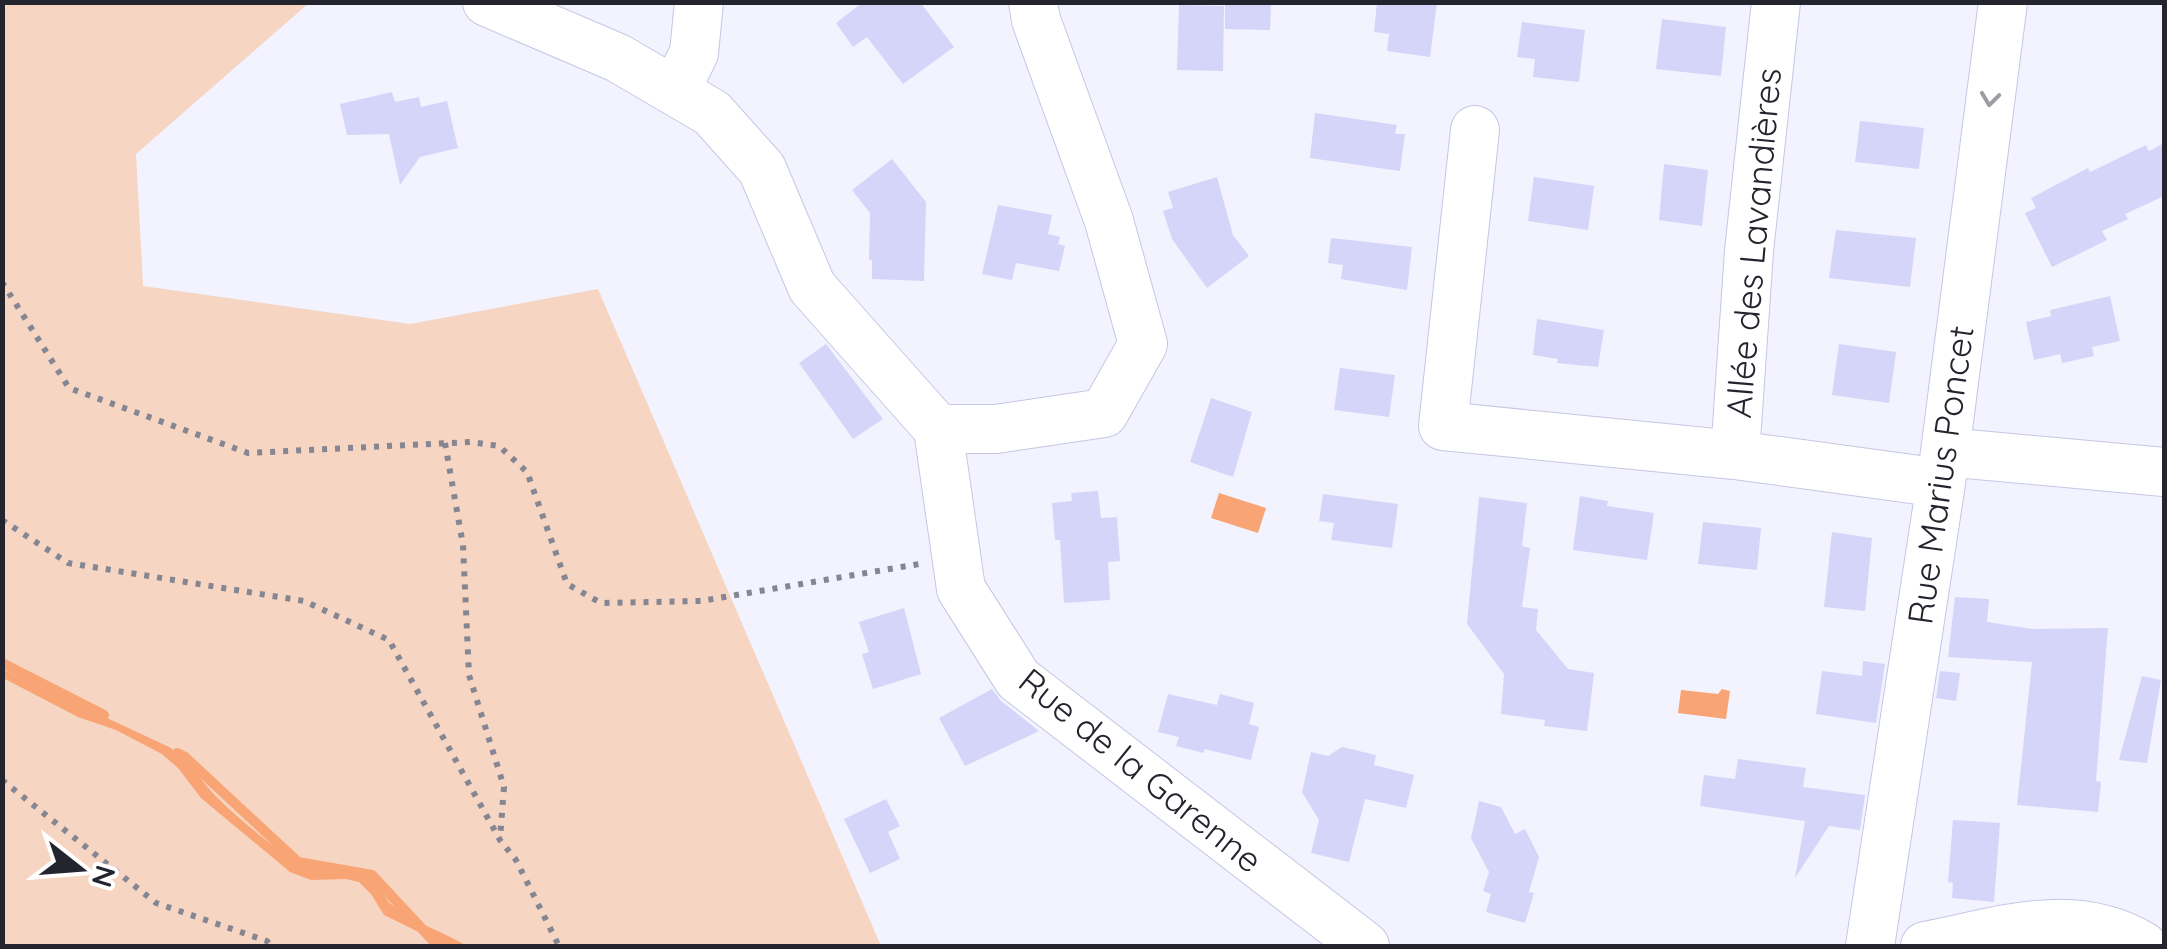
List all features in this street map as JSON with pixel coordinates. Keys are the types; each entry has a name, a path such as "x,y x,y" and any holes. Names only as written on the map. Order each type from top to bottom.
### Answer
{"street":[{"path":"487,2 618,58 712,114 762,169 812,287 938,429 996,429 1104,413 1143,344 1109,221 1036,20 1034,2"},
{"path":"675,92 694,53 699,2"},
{"name":"Allée des Lavandières","path":"1776,2 1748,251 1734,455 1943,467 2164,472"},
{"name":"Rue Marius Poncet","path":"1870,946 1943,467 2004,2"},
{"path":"1475,130 1444,426 1734,455"},
{"name":"Rue de la Garenne","path":"938,429 961,589 1018,678 1365,946"},
{"path":"1924,946 2044,924 2080,922 2120,932 2143,946"}],"path":[{"path":"2,282 70,388 248,452 446,443 500,446 527,472 567,584 602,603 701,601 956,558"},
{"path":"446,443 463,545 469,675 504,786 500,840"},
{"path":"2,520 68,563 304,601 389,640 500,840 516,860 559,946"},
{"path":"2,780 156,903 267,941 271,946"}],"shaded area":[{"path":"2,3 309,3 136,154 143,286 410,324 598,289 881,946 3,946"},
{"path":"1219,493 1266,508 1258,533 1211,518"},
{"path":"2,669 169,747 227,807 289,857 308,864 364,871 400,911 467,946 447,946 384,915 359,882 311,880 290,872 201,798 162,754 3,678"},
{"path":"1722,689 1730,691 1726,719 1678,713 1681,690 1718,694"}],"building":[{"path":"863,2 920,2 954,47 903,84 867,37 853,47 836,23"},
{"path":"1225,2 1271,2 1270,30 1225,29"},
{"path":"1377,2 1437,2 1430,57 1387,51 1389,34 1374,32"},
{"path":"1179,5 1224,6 1223,71 1177,70"},
{"path":"1662,19 1726,27 1721,76 1656,69"},
{"path":"1522,22 1585,30 1579,82 1533,77 1535,59 1517,57"},
{"path":"392,92 395,102 419,97 421,107 447,101 458,148 420,157 400,185 389,134 347,135 340,104"},
{"path":"1315,113 1397,125 1395,134 1405,134 1400,171 1310,158"},
{"path":"1860,121 1924,128 1919,169 1855,162"},
{"path":"2164,143 2164,196 2125,214 2128,219 2102,231 2107,240 2052,267 2025,213 2036,208 2031,198 2088,168 2090,172 2146,145 2149,151"},
{"path":"892,159 926,202 924,281 872,279 870,213 852,190"},
{"path":"1664,164 1708,170 1702,226 1659,220"},
{"path":"1217,177 1233,235 1249,256 1207,288 1172,239 1163,211 1173,208 1168,192"},
{"path":"1534,177 1594,186 1588,230 1528,221"},
{"path":"998,205 1052,215 1048,234 1060,237 1058,244 1065,246 1059,271 1016,263 1012,280 982,274"},
{"path":"1836,230 1916,238 1910,287 1829,278"},
{"path":"1331,238 1412,247 1407,290 1341,279 1343,265 1328,263"},
{"path":"2110,296 2120,341 2092,347 2094,356 2062,363 2060,354 2034,360 2026,322 2051,316 2050,310"},
{"path":"1537,319 1604,330 1598,367 1557,363 1558,359 1533,355"},
{"path":"826,344 883,419 853,439 799,363"},
{"path":"1839,344 1896,352 1889,403 1832,395"},
{"path":"1340,368 1395,375 1389,417 1334,410"},
{"path":"1211,398 1252,412 1233,477 1190,462"},
{"path":"1098,491 1101,518 1117,517 1120,561 1108,562 1110,600 1064,603 1060,540 1055,540 1052,503 1072,501 1071,493"},
{"path":"1323,494 1398,504 1392,548 1331,540 1334,523 1319,521"},
{"path":"1580,496 1608,501 1607,506 1654,513 1647,560 1573,550"},
{"path":"1479,497 1527,503 1522,546 1530,548 1522,607 1538,609 1536,630 1568,669 1594,673 1587,731 1544,726 1545,720 1501,714 1504,674 1467,624"},
{"path":"1703,522 1761,528 1757,570 1698,564"},
{"path":"1832,532 1872,538 1865,611 1824,607"},
{"path":"1955,597 1989,599 1987,622 2032,629 2108,628 2096,781 2101,782 2098,812 2017,805 2032,662 1948,657"},
{"path":"904,608 921,674 873,689 862,654 869,652 859,622"},
{"path":"1863,661 1885,664 1876,723 1816,714 1822,671 1862,676"},
{"path":"1940,671 1960,673 1956,701 1936,698"},
{"path":"2142,676 2161,680 2147,763 2119,760"},
{"path":"992,689 1039,731 965,766 939,718"},
{"path":"1168,694 1217,705 1220,694 1254,703 1249,724 1259,727 1251,760 1176,746 1179,737 1158,732"},
{"path":"1342,747 1376,755 1374,765 1414,775 1406,808 1365,799 1349,862 1311,853 1319,820 1302,792 1311,752 1328,756"},
{"path":"1738,759 1806,768 1803,787 1865,795 1860,830 1829,826 1795,878 1805,821 1700,806 1704,775 1735,779"},
{"path":"886,799 900,826 888,832 900,859 870,873 844,819"},
{"path":"1479,801 1501,807 1515,834 1525,829 1539,857 1525,923 1486,912 1491,894 1483,891 1489,872 1471,838"},
{"path":"1953,820 2000,823 1994,902 1952,898 1953,883 1948,882"}],"waterway":[{"path":"2,663 104,715"},
{"path":"177,753 298,862 372,875 438,946"}]}
